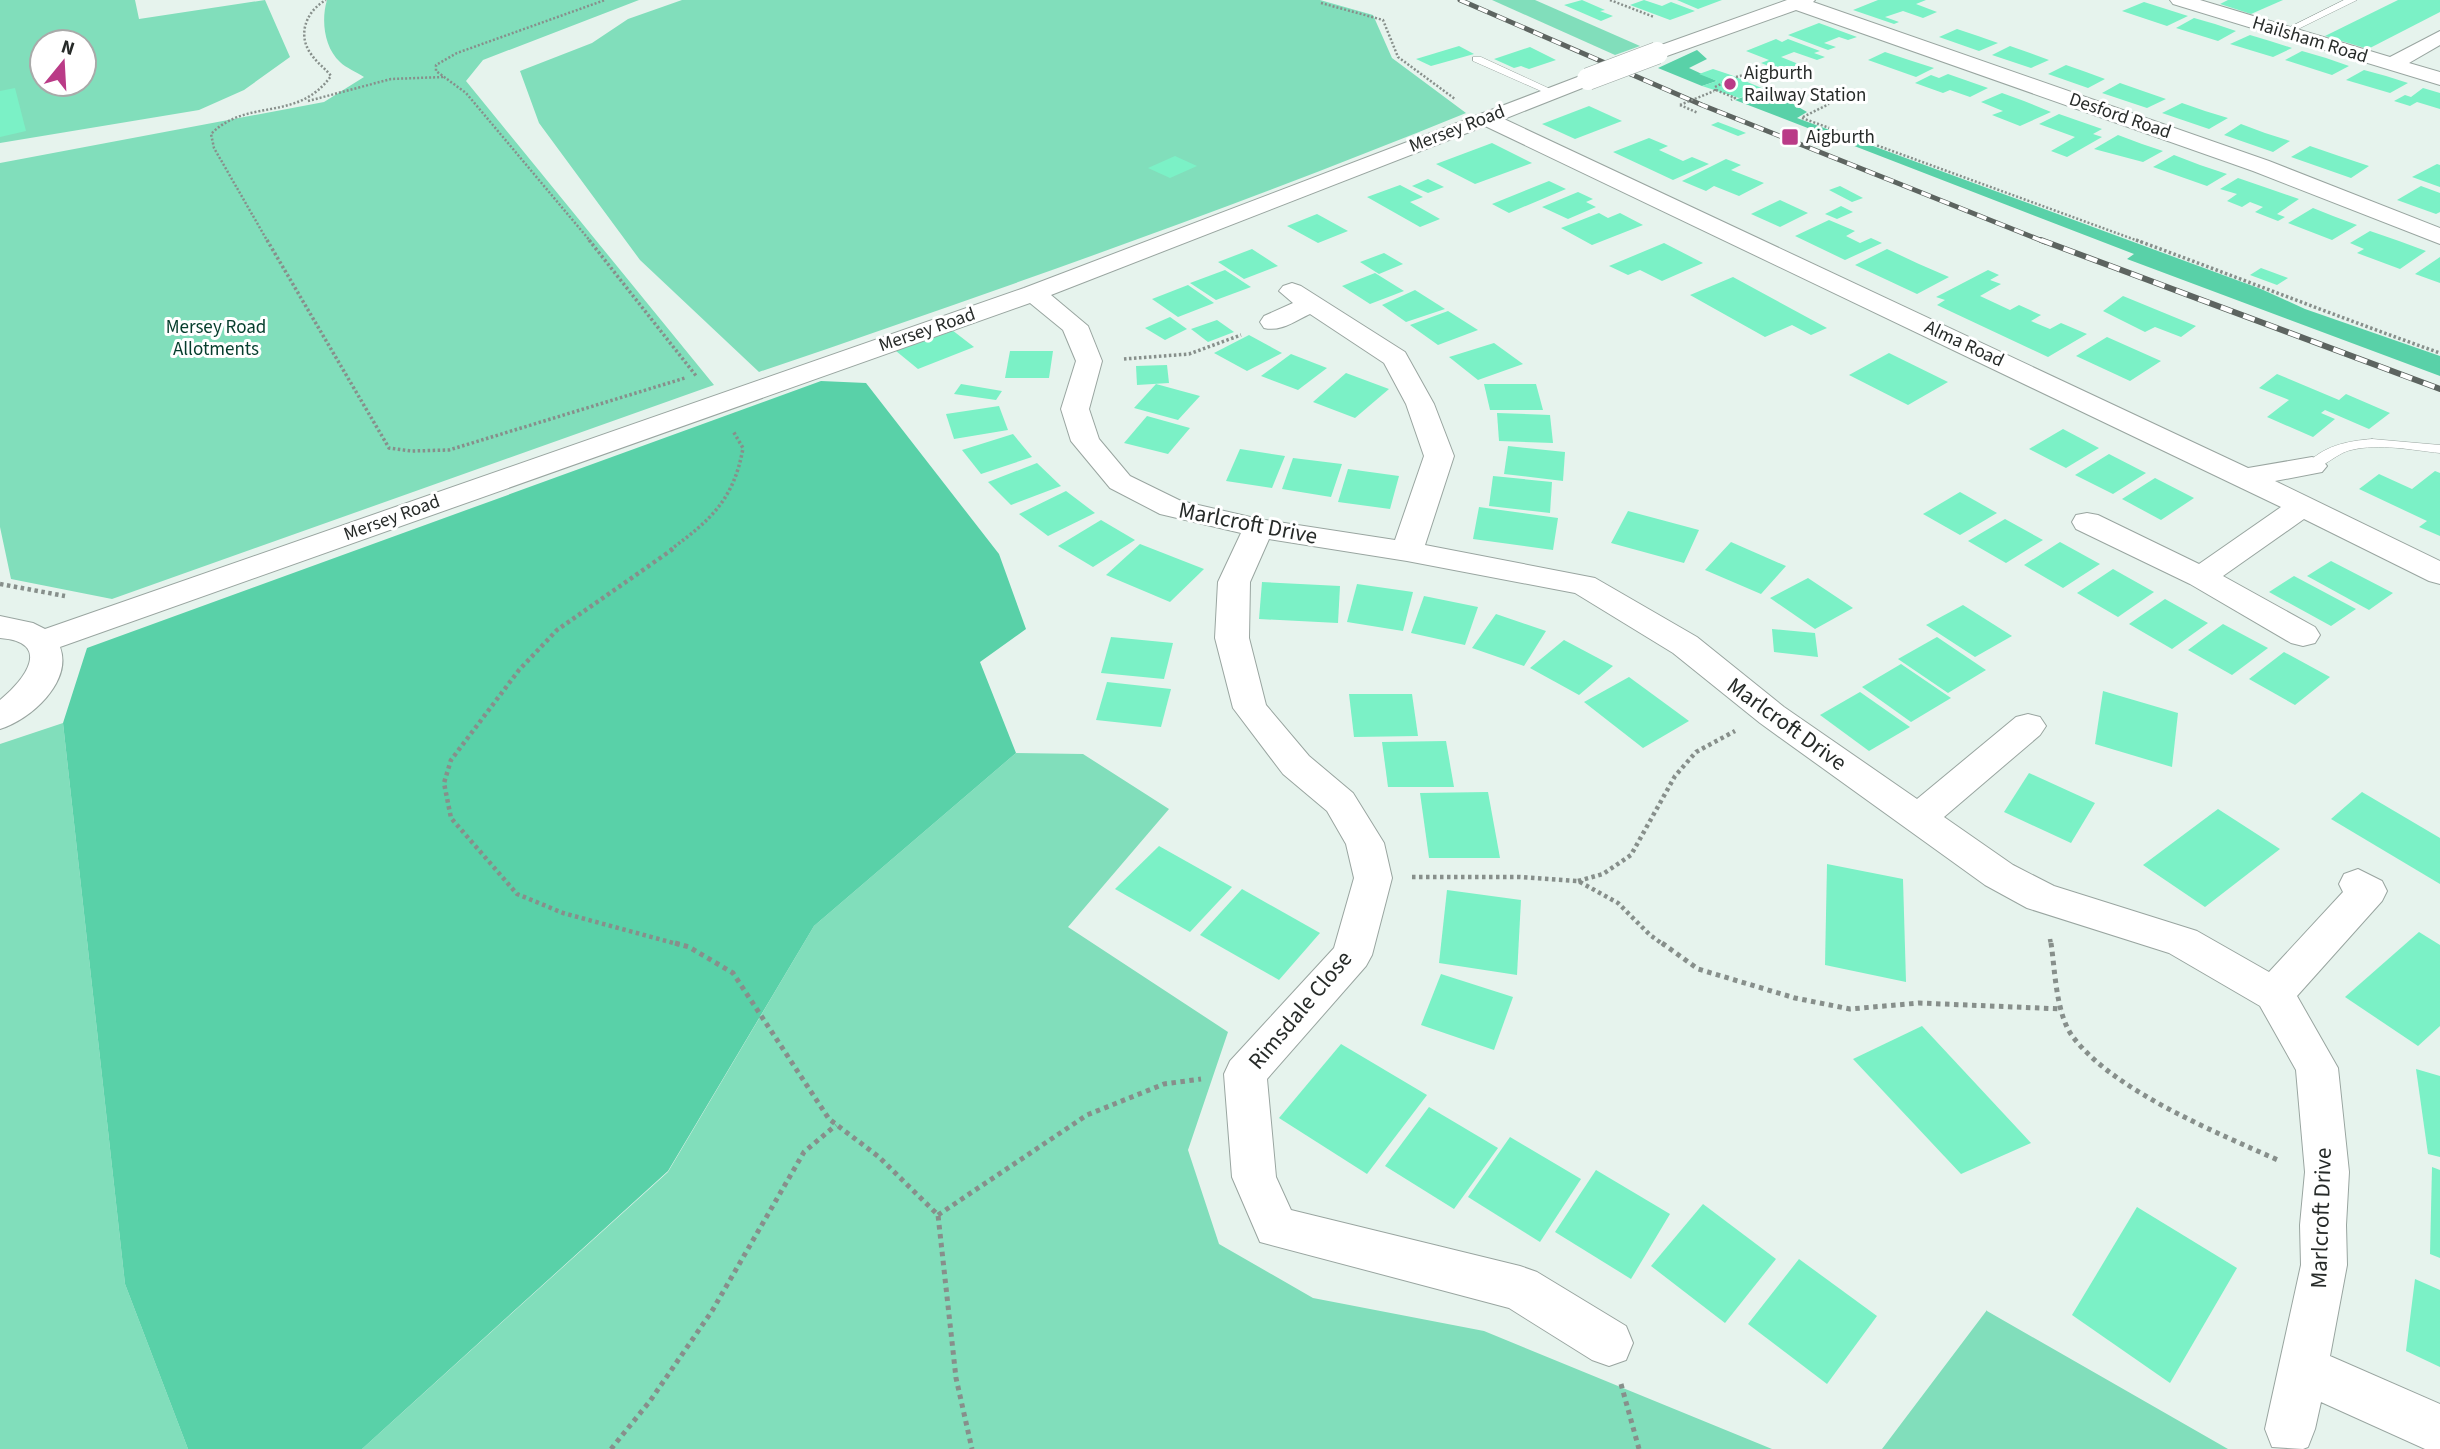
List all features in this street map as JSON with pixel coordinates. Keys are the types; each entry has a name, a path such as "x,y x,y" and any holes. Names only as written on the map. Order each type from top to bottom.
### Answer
{"street":[{"name":"Hailsham Road","path":"2184,0 2440,79"},
{"name":"Mersey Road","path":"42,642 1034,293 1485,118 1801,2"},
{"name":"Desford Road","path":"1801,2 2261,166 2440,237"},
{"path":"2391,65 2440,37"},
{"name":"Alma Road","path":"1485,118 2244,477 2440,574"},
{"path":"1034,293 1075,326 1088,361"},
{"path":"1273,322 1302,298 1395,358 1420,404 1439,456 1407,551"},
{"name":"Marlcroft Drive","path":"1088,361 1075,409 1085,441 1120,482 1171,508 1259,528 1407,551 1584,585 1685,645 1772,715 1999,875 2041,897 2183,942 2274,994 2317,1068 2326,1180 2323,1265 2290,1429"},
{"path":"2244,477 2312,466"},
{"path":"2201,577 2301,507"},
{"path":"2087,522 2201,577 2303,635"},
{"name":"Rimsdale Close","path":"1259,528 1234,582 1231,638 1251,708 1296,765 1340,802 1365,843 1373,878 1352,955 1245,1074 1254,1177 1276,1227 1520,1288 1609,1343"},
{"path":"0,627 28,632 42,642 47,658 42,677 25,698 0,717"},
{"path":"1919,818 2028,726"},
{"path":"2274,994 2368,891 2358,884"},
{"path":"2304,1370 2440,1430"}],"lane":[{"path":"2286,32 2352,0"},
{"path":"1477,59 1555,93"},
{"path":"2312,466 2325,452 2350,444 2394,443 2440,449"}],"path":[{"path":"296,105 323,89 331,76 309,51 305,37 308,13 316,4 326,0"},
{"path":"447,78 411,75 389,78 296,105 228,120 211,134 215,148 389,448 411,451 449,450 696,375 626,284 466,93 447,78 436,71 436,65 457,53 605,0"},
{"path":"1321,3 1383,20 1398,57 1485,118"},
{"path":"1736,77 1752,73"},
{"path":"1715,91 1715,87 1723,83"},
{"path":"1698,113 1680,105 1715,91 1735,98 1731,100"},
{"path":"1829,104 1802,118 2260,286 2311,308 2440,353"},
{"path":"1088,361 1189,354 1273,322"},
{"path":"717,403 743,448 738,475 720,508 651,564 557,630 519,670 452,760 444,782 451,818 517,894 563,913 689,947 733,973 829,1119 879,1157 938,1215 956,1378 972,1449"},
{"path":"1373,878 1519,877 1578,881 1603,874 1631,855 1675,776 1696,752 1726,734 1772,715"},
{"path":"1578,881 1618,904 1650,935 1698,969 1795,998 1850,1009 1919,1003 2062,1009"},
{"path":"2041,897 2062,1009 2072,1036 2118,1079 2202,1126 2326,1180"},
{"path":"938,1215 1087,1115 1164,1084 1245,1074"},
{"path":"611,1449 650,1401 712,1311 804,1152 836,1125"},
{"path":"1609,1343 1639,1449"}],"green space":[{"path":"0,0 135,0 139,19 265,0 290,57 244,90 199,110 0,143"},
{"name":"Mersey Road Allotments","path":"327,0 639,0 483,60 466,81 714,385 112,599 11,579 0,527 0,163 324,102 364,77 342,64 330,49 324,24"},
{"path":"682,0 1320,0 1373,15 1392,58 1466,113 1114,248 759,372 640,260 539,123 520,71 592,43 628,19"},
{"path":"1492,0 1535,0 1640,46 1615,55"},
{"path":"1697,50 1707,59 1689,68 1717,81 1702,86 1658,68"},
{"path":"1751,94 1766,101 1778,95 1807,112 1797,118 2261,289 2305,309 2440,356 2440,376 2127,259 2134,254 1735,100"},
{"path":"821,381 866,383 999,554 1026,629 980,662 1016,753 814,926 668,1171 362,1449 188,1449 125,1284 63,723 87,648"},
{"path":"63,723 125,1284 188,1449 0,1449 0,744"},
{"path":"1016,753 1083,754 1169,809 1068,927 1228,1032 1188,1150 1219,1244 1313,1298 1484,1331 1772,1449 362,1449 668,1172 814,926"},
{"path":"1987,1311 2228,1449 1882,1449"}],"building":[{"path":"1582,0 1613,16 1601,21 1564,5"},
{"path":"1644,0 1662,6 1671,2 1695,11 1670,20 1630,5"},
{"path":"1677,0 1722,0 1698,9"},
{"path":"1878,0 1926,0 1916,4 1937,12 1923,18 1903,11 1885,17 1899,22 1894,24 1853,10"},
{"path":"2228,0 2283,0 2251,14 2220,4"},
{"path":"2398,0 2440,0 2440,12 2368,49 2325,36"},
{"path":"2144,2 2188,16 2167,26 2122,11"},
{"path":"2194,18 2236,31 2218,41 2176,28"},
{"path":"1819,23 1857,37 1848,40 1839,37 1824,43 1836,47 1828,50 1788,35"},
{"path":"1957,29 1998,43 1979,51 1939,37"},
{"path":"2250,35 2292,48 2273,57 2230,44"},
{"path":"1776,39 1782,42 1788,39 1820,51 1814,53 1825,57 1817,60 1794,52 1781,57 1801,65 1784,72 1761,63 1769,60 1746,51"},
{"path":"1459,46 1474,54 1431,66 1416,59"},
{"path":"2010,46 2049,60 2031,68 1992,55"},
{"path":"1530,47 1556,60 1529,69 1521,66 1514,68 1494,59"},
{"path":"2302,51 2349,66 2332,75 2285,60"},
{"path":"1885,52 1934,68 1916,77 1868,60"},
{"path":"2066,65 2105,79 2088,88 2048,74"},
{"name":"Aigburth Railway Station","path":"1713,69 1778,95 1766,101 1751,94 1739,98 1702,86 1717,81 1699,74"},
{"path":"2364,70 2408,83 2390,93 2346,80"},
{"path":"1948,74 1988,88 1970,97 1950,90 1943,93 1915,83 1931,75 1939,78"},
{"path":"2120,83 2166,99 2147,108 2102,93"},
{"path":"15,88 26,131 0,137 0,91"},
{"path":"2423,88 2440,93 2440,109 2417,102 2410,106 2394,101 2405,95 2411,97"},
{"path":"2002,93 2051,112 2020,126 1992,115 2003,111 1981,102"},
{"path":"2182,103 2228,118 2209,129 2162,113"},
{"path":"1589,106 1622,121 1575,139 1542,124"},
{"path":"2059,114 2102,129 2093,134 2102,137 2067,157 2051,151 2075,137 2039,124"},
{"path":"1718,122 1746,133 1738,136 1711,125"},
{"path":"2241,124 2290,141 2273,152 2224,135"},
{"path":"2118,135 2163,151 2143,162 2094,149"},
{"path":"1649,138 1668,146 1659,150 1683,161 1692,157 1709,164 1673,180 1613,152"},
{"path":"1492,143 1532,163 1475,184 1436,164"},
{"path":"2310,146 2369,166 2351,178 2291,157"},
{"path":"2174,155 2227,174 2207,186 2153,167"},
{"path":"1175,156 1197,166 1170,178 1148,168"},
{"path":"1726,159 1741,165 1731,170 1764,183 1739,196 1714,186 1706,191 1682,181"},
{"path":"2437,164 2440,165 2440,187 2412,177"},
{"path":"2238,178 2299,199 2277,214 2285,217 2278,221 2255,212 2263,207 2250,202 2242,207 2227,201 2237,194 2220,189"},
{"path":"1428,179 1444,187 1428,193 1412,186"},
{"path":"1549,181 1566,189 1509,213 1492,204"},
{"path":"1400,185 1423,197 1410,202 1440,219 1420,227 1367,197"},
{"path":"1840,186 1863,198 1852,202 1829,190"},
{"path":"2421,186 2440,193 2440,212 2436,214 2397,200"},
{"path":"1578,192 1593,199 1586,202 1596,207 1568,219 1542,207"},
{"path":"1780,200 1808,213 1780,227 1751,214"},
{"path":"1841,206 1853,212 1837,219 1825,214"},
{"path":"2313,208 2357,225 2332,240 2288,223"},
{"path":"1599,213 1608,218 1620,213 1643,225 1592,245 1561,228"},
{"path":"1317,214 1348,231 1318,243 1287,226"},
{"path":"1829,220 1855,231 1846,236 1860,243 1871,238 1882,243 1845,260 1795,236"},
{"path":"2370,231 2426,251 2400,269 2357,253 2364,249 2350,243"},
{"path":"1664,243 1703,263 1662,281 1640,270 1628,275 1609,266"},
{"path":"1252,249 1278,266 1244,279 1218,262"},
{"path":"1887,249 1949,277 1917,294 1855,265"},
{"path":"1384,253 1403,264 1379,274 1360,262"},
{"path":"2440,257 2440,283 2415,274"},
{"path":"2261,268 2288,278 2277,285 2250,275"},
{"path":"1225,270 1251,287 1216,300 1190,283"},
{"path":"1988,270 1999,275 1990,280 2001,284 1980,296 2010,310 2019,305 2041,315 2031,321 2050,329 2061,323 2087,334 2048,357 1937,305 1945,300 1936,297"},
{"path":"1375,273 1404,291 1370,304 1342,286"},
{"path":"1733,277 1827,328 1811,335 1792,325 1765,337 1690,295"},
{"path":"1188,285 1214,303 1178,317 1152,299"},
{"path":"1415,290 1445,309 1406,322 1382,305"},
{"path":"2123,296 2196,326 2181,337 2155,327 2145,332 2103,311"},
{"path":"1448,311 1478,330 1438,345 1410,325"},
{"path":"1170,317 1187,329 1165,340 1145,328"},
{"path":"1217,320 1234,332 1208,342 1191,329"},
{"path":"952,330 974,347 918,369 896,351"},
{"path":"1249,335 1282,353 1247,371 1214,353"},
{"path":"2107,337 2161,361 2130,381 2076,356"},
{"path":"1494,343 1523,364 1478,380 1449,357"},
{"path":"1010,351 1053,351 1049,378 1005,378"},
{"path":"1889,353 1948,382 1908,405 1849,375"},
{"path":"1291,354 1327,368 1298,390 1261,376"},
{"path":"1167,365 1169,383 1137,385 1136,366"},
{"path":"1346,373 1389,389 1355,418 1313,402"},
{"path":"2277,374 2339,400 2346,394 2390,413 2369,429 2325,410 2321,413 2335,419 2313,437 2267,417 2289,400 2259,388"},
{"path":"961,384 1002,391 996,400 954,394"},
{"path":"1156,384 1200,396 1178,420 1134,408"},
{"path":"1484,384 1536,384 1543,410 1490,410"},
{"path":"999,406 1008,430 954,439 946,414"},
{"path":"1497,413 1550,415 1553,443 1499,441"},
{"path":"1147,416 1190,428 1168,454 1124,443"},
{"path":"2063,429 2099,448 2066,468 2029,449"},
{"path":"1013,434 1032,457 981,474 962,450"},
{"path":"1508,446 1565,452 1563,481 1504,474"},
{"path":"1240,449 1285,456 1272,488 1226,481"},
{"path":"2109,454 2146,473 2113,494 2075,475"},
{"path":"1293,458 1342,464 1331,497 1282,489"},
{"path":"1037,463 1061,486 1011,505 988,482"},
{"path":"1348,469 1399,476 1390,509 1338,502"},
{"path":"2435,471 2440,473 2440,536 2419,527 2427,521 2359,489 2379,474 2412,489"},
{"path":"1493,476 1552,482 1550,513 1489,506"},
{"path":"2155,478 2194,498 2161,520 2122,499"},
{"path":"1066,491 1095,513 1048,536 1019,514"},
{"path":"1960,492 1997,513 1960,535 1923,514"},
{"path":"1479,507 1558,518 1553,550 1473,539"},
{"path":"1628,511 1699,530 1684,563 1611,543"},
{"path":"2005,519 2043,540 2006,563 1968,541"},
{"path":"1101,520 1135,540 1093,567 1058,546"},
{"path":"1731,542 1786,566 1761,594 1705,570"},
{"path":"2060,542 2100,564 2063,588 2024,565"},
{"path":"1140,544 1204,569 1170,602 1106,575"},
{"path":"2331,561 2393,593 2369,610 2307,576"},
{"path":"2113,569 2154,592 2118,617 2077,593"},
{"path":"2294,576 2356,609 2331,626 2269,592"},
{"path":"1808,578 1853,608 1815,629 1770,598"},
{"path":"1262,582 1340,586 1338,623 1259,619"},
{"path":"1357,584 1413,592 1403,631 1347,622"},
{"path":"1424,596 1478,607 1465,645 1411,633"},
{"path":"2165,599 2208,623 2172,649 2129,624"},
{"path":"1963,605 2012,636 1975,657 1926,625"},
{"path":"1496,614 1546,631 1524,666 1472,648"},
{"path":"2223,624 2268,648 2232,675 2188,650"},
{"path":"1772,629 1815,633 1818,657 1774,652"},
{"path":"1111,637 1173,643 1164,679 1101,673"},
{"path":"1937,637 1986,670 1948,693 1898,659"},
{"path":"1564,640 1613,666 1579,695 1530,668"},
{"path":"2284,652 2330,677 2295,705 2249,679"},
{"path":"1901,664 1951,698 1911,722 1862,687"},
{"path":"1629,677 1689,721 1643,748 1584,702"},
{"path":"1107,682 1171,689 1161,727 1096,720"},
{"path":"2103,691 2178,713 2172,767 2095,744"},
{"path":"1860,692 1910,727 1869,751 1820,715"},
{"path":"1349,694 1412,694 1418,736 1354,737"},
{"path":"1446,741 1454,787 1388,787 1382,742"},
{"path":"2029,773 2095,803 2071,843 2004,812"},
{"path":"1488,792 1500,858 1429,858 1420,793"},
{"path":"2362,792 2440,838 2440,884 2331,819"},
{"path":"2218,809 2280,849 2205,907 2143,865"},
{"path":"1159,846 1232,887 1190,932 1115,889"},
{"path":"1827,864 1903,879 1906,982 1825,965"},
{"path":"1242,889 1320,933 1279,980 1200,935"},
{"path":"1447,890 1521,900 1517,975 1439,963"},
{"path":"2419,932 2440,945 2440,1026 2418,1046 2345,997"},
{"path":"1441,974 1513,997 1494,1050 1421,1025"},
{"path":"1922,1026 2031,1143 1961,1174 1853,1059"},
{"path":"1341,1044 1427,1095 1367,1174 1279,1118"},
{"path":"2416,1069 2440,1076 2440,1157 2428,1154"},
{"path":"1429,1107 1498,1148 1454,1209 1385,1166"},
{"path":"1510,1137 1581,1179 1540,1242 1468,1197"},
{"path":"2432,1167 2440,1170 2440,1258 2430,1254"},
{"path":"1596,1170 1670,1214 1631,1279 1555,1232"},
{"path":"1703,1204 1776,1259 1725,1323 1651,1266"},
{"path":"2137,1207 2237,1268 2170,1383 2072,1315"},
{"path":"1799,1259 1877,1316 1827,1384 1748,1324"},
{"path":"2415,1279 2440,1290 2440,1367 2406,1351"}],"railway":[{"path":"1460,0 1702,105 2045,242"},
{"path":"2041,240 2440,389"}],"place":[{"name":"Aigburth Railway Station","path":"1730,84"},
{"name":"Aigburth","path":"1790,137"}]}
